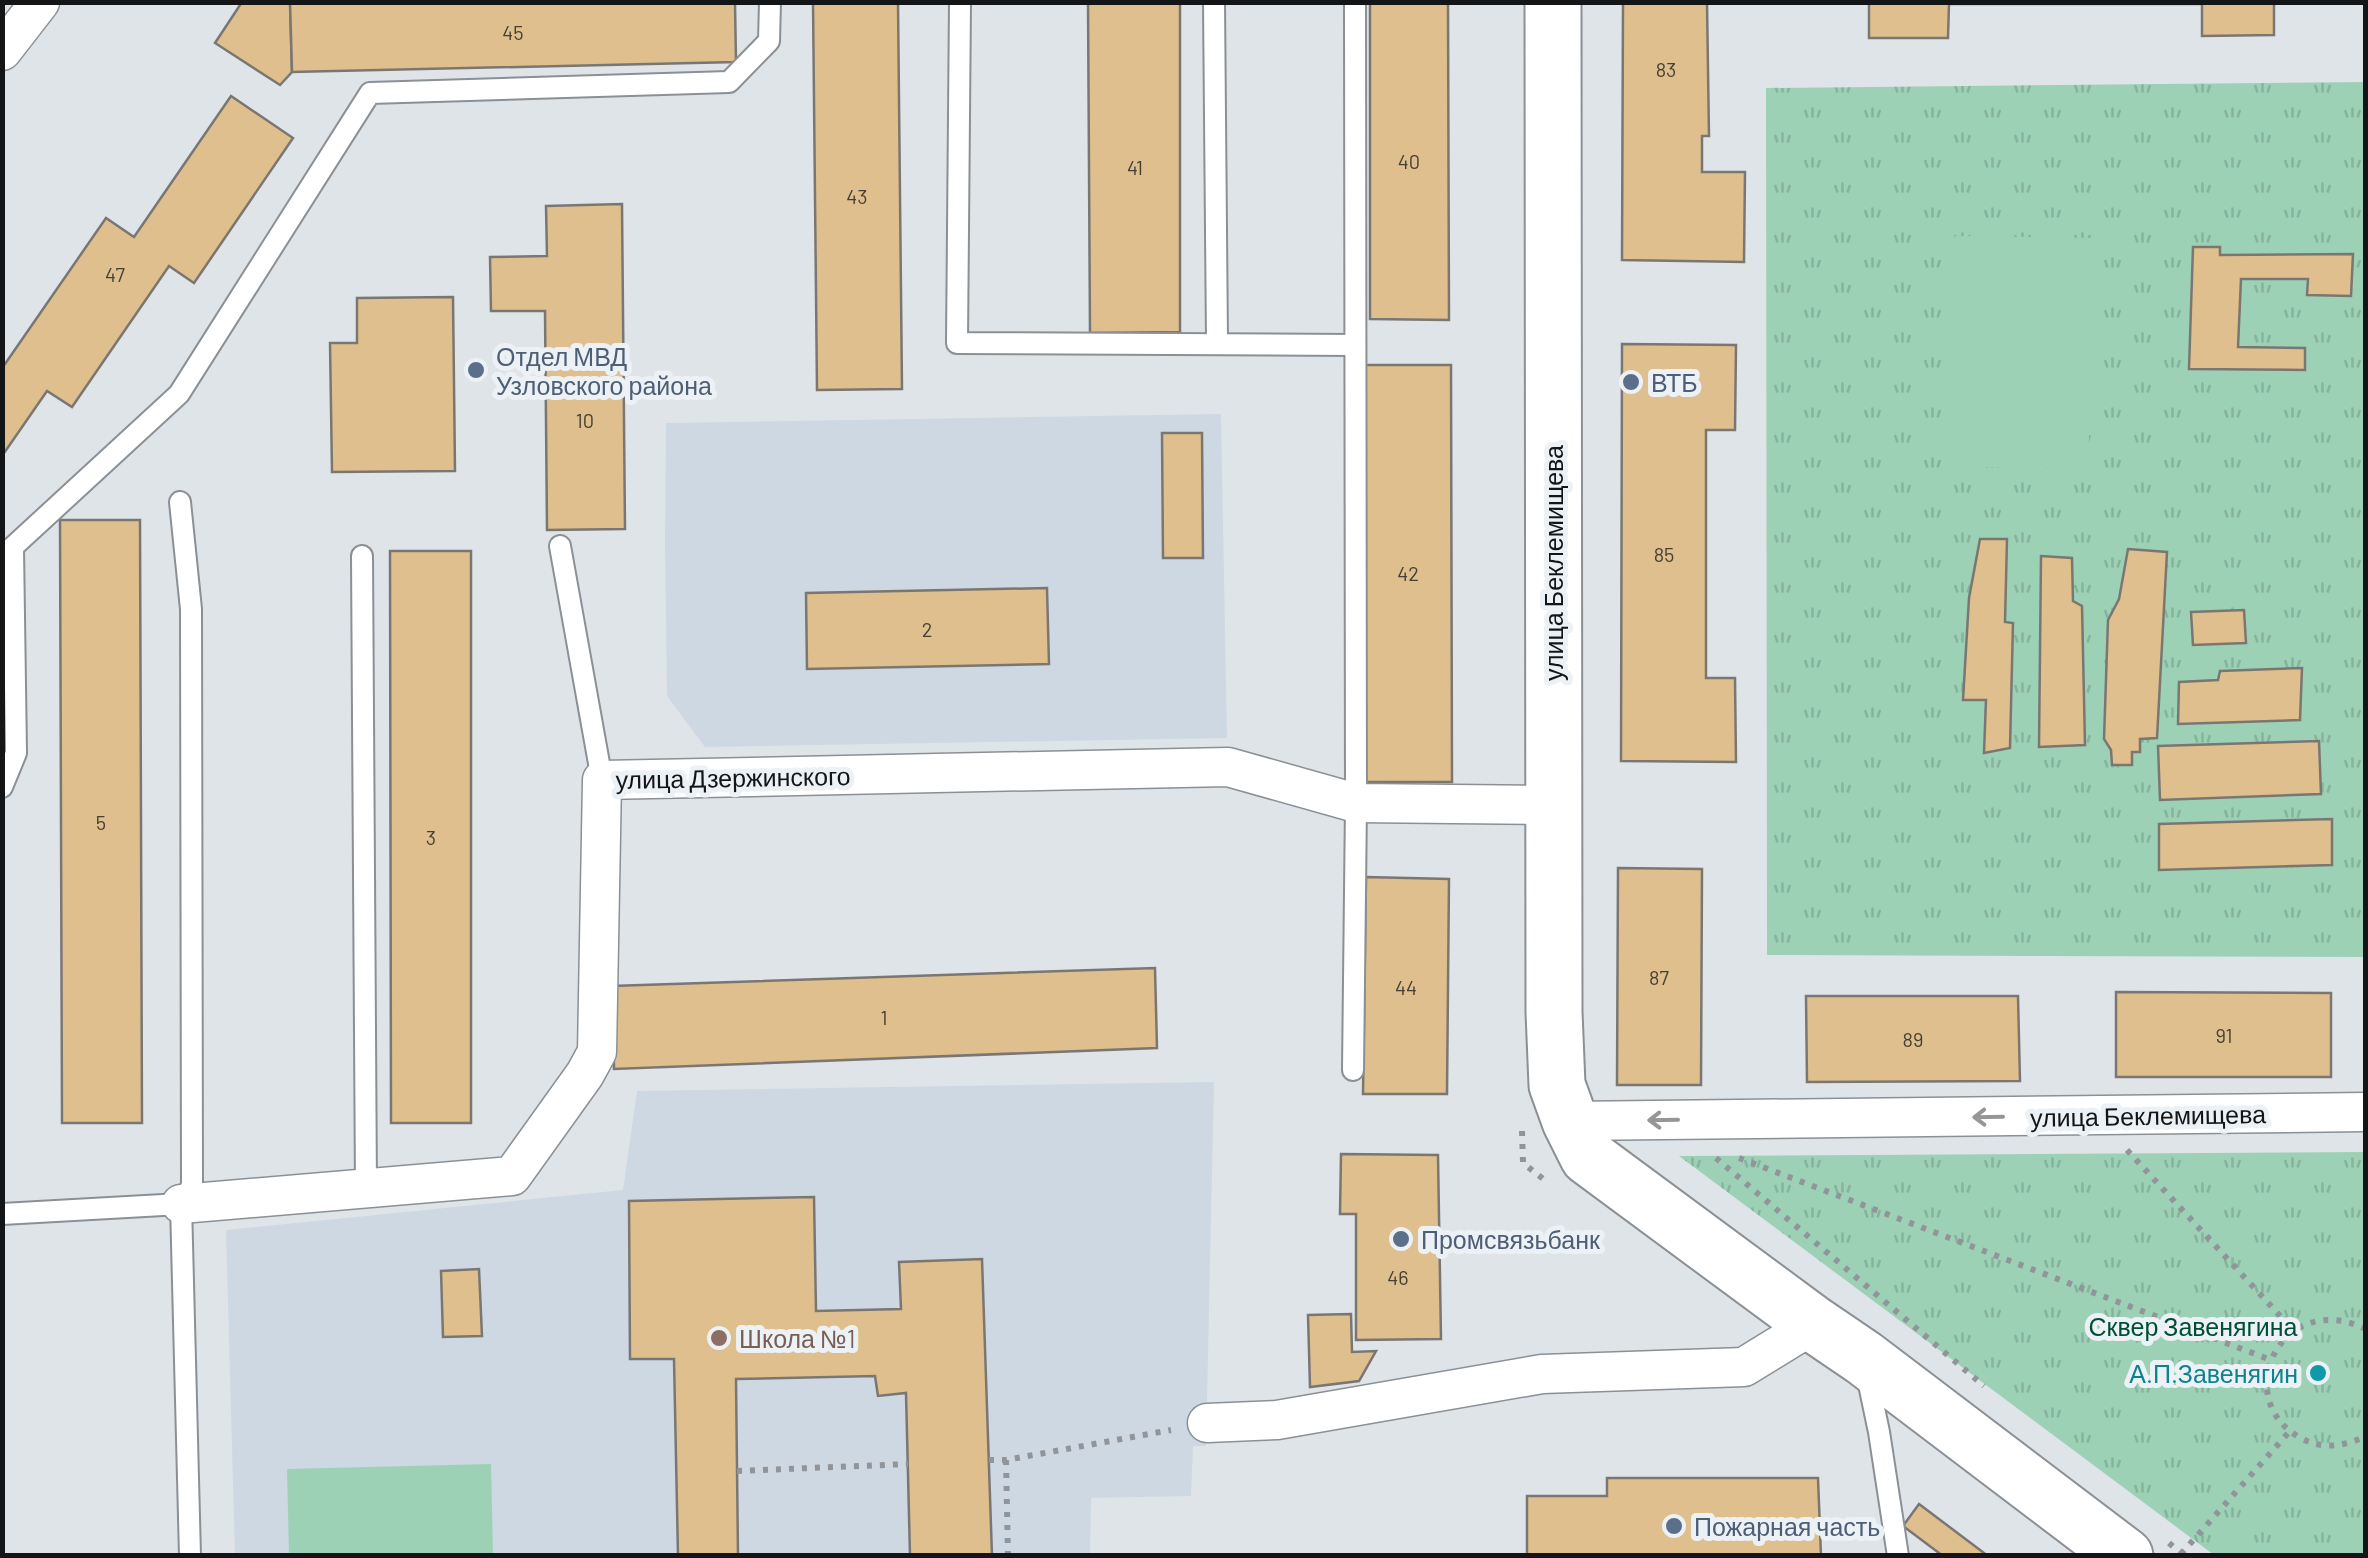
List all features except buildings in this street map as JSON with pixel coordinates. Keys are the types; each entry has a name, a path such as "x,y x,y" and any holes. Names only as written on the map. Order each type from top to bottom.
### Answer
{"main road":[{"name":"улица Беклемищева","path":"1553,2 1557,1086 1546,1123 1814,1324 2145,1548"}],"street":[{"path":"2,52 40,2"},
{"name":"улица Дзержинского","path":"181,1204 512,1176 585,1074 596,1052 602,780 1228,767 1356,803 1553,805"},
{"name":"улица Беклемищева","path":"1546,1123 1695,1130 2096,1116 2366,1112"},
{"path":"1206,1423 1277,1420 1542,1374 1744,1367 1814,1324"}],"lane":[{"path":"2,787 16,753 8,552 179,394 370,93 729,82 769,41 770,2"},
{"path":"960,2 957,344 1355,345"},
{"path":"1214,2 1217,344"},
{"path":"1353,1070 1355,2"},
{"path":"180,502 191,609 192,700 192,1186 181,1204 190,1556"},
{"path":"560,546 602,780"},
{"path":"362,556 366,1190"},
{"path":"2,1214 181,1204"},
{"path":"1864,1358 1898,1556"}],"path":[{"path":"2096,1116 2294,1331"},
{"path":"1546,1123 1523,1164 1554,1187"},
{"path":"1695,1130 2271,1360"},
{"path":"1695,1130 1984,1386"},
{"path":"2365,1328 2329,1318 2310,1322 2280,1344 2266,1379 2276,1417 2290,1432 2329,1447 2350,1444 2366,1436"},
{"path":"989,1460 1206,1423"},
{"path":"2145,1548 2183,1554 2290,1432"},
{"path":"1006,1460 1008,1556"},
{"path":"737,1471 908,1464"}],"shaded area":[{"path":"1221,414 1227,738 705,747 667,696 666,423"},
{"name":"Школа №1","path":"1214,1082 1206,1446 1193,1446 1191,1496 1091,1498 1090,1555 235,1555 226,1230 623,1190 637,1091"}],"green space":[{"path":"2365,82 2365,957 1767,955 1766,88"},
{"path":"1955,236 2096,238 2088,468 1947,467"},
{"name":"Сквер Завенягина","path":"2365,1152 2365,1556 2214,1555 1679,1156"},
{"path":"491,1464 493,1555 289,1555 287,1469"}],"place":[{"name":"Отдел МВД Узловского района","path":"476,370"},
{"name":"ВТБ","path":"1631,382"},
{"name":"Промсвязьбанк","path":"1401,1239"},
{"name":"Школа №1","path":"719,1338"},
{"name":"А.П.Завенягин","path":"2318,1373"},
{"name":"Пожарная часть","path":"1674,1526"}]}
